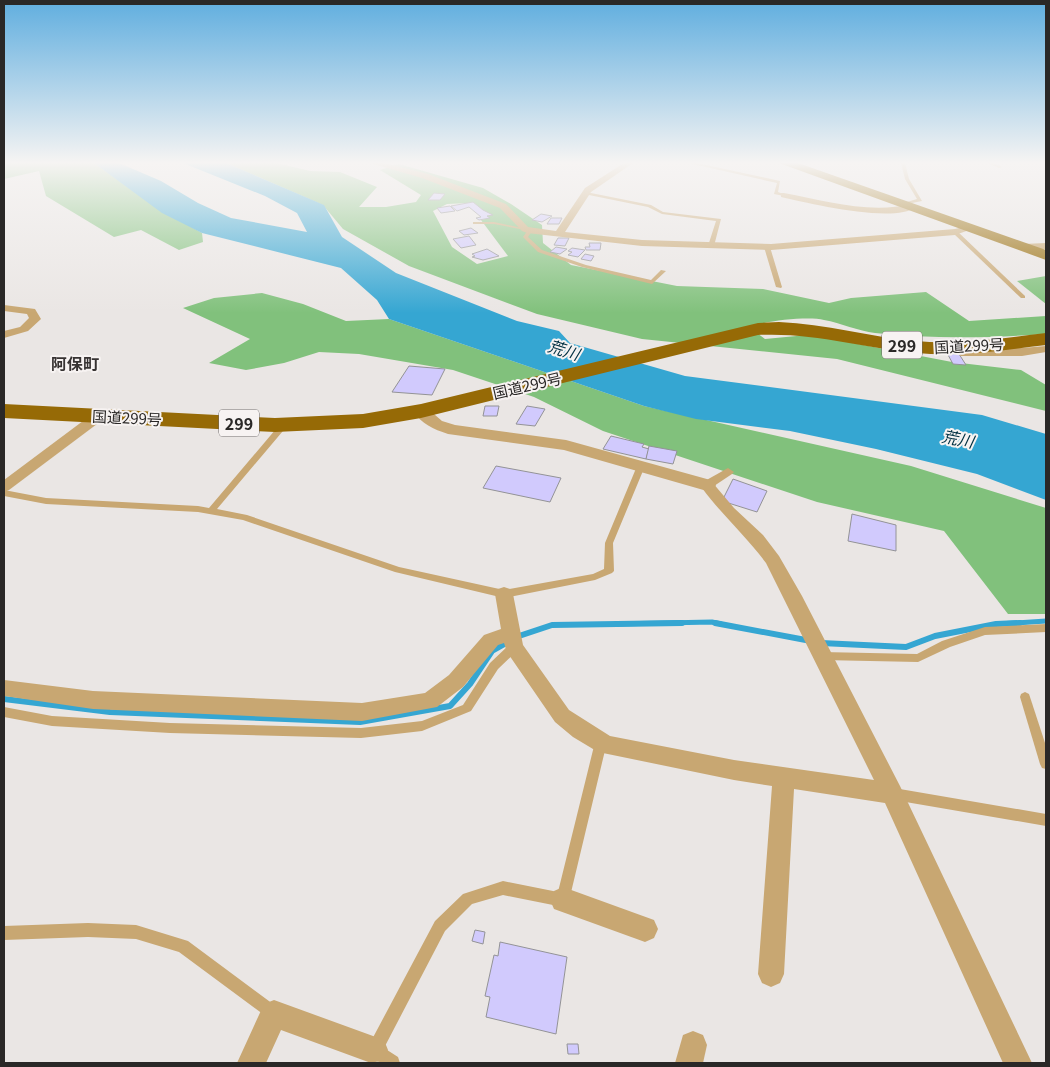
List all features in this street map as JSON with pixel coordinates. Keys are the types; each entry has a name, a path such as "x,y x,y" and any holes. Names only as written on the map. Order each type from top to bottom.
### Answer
{"highway":[{"path":"929,213 1046,255"},
{"name":"国道299号","path":"4,409 284,425 363,421 421,411 758,329 796,331 916,347 961,348 1046,339"}],"street":[{"path":"510,213 528,230 642,243 711,246 767,247 955,232 971,228"},
{"path":"559,234 573,213"},
{"path":"1023,247 1046,246"},
{"path":"4,308 31,311 35,319 24,329 4,335"},
{"path":"916,347 951,352 1046,349"},
{"path":"421,411 436,425 454,430 566,445 708,485 728,512 757,539 773,560 793,596 821,656 892,793 1018,1063"},
{"path":"4,487 100,415"},
{"path":"708,485 728,472"},
{"path":"504,594 512,640 562,716 580,730 601,742 652,754 784,777 892,793"},
{"path":"4,688 93,700 362,712 430,701 456,681 491,640 512,640"},
{"path":"771,974 784,777"},
{"path":"563,900 645,929"},
{"path":"251,1063 274,1014 383,1056"}],"lane":[{"path":"662,213 719,220 711,246"},
{"path":"475,224 494,223 528,230 525,238 540,250 584,266 652,282 663,271"},
{"path":"955,232 1022,297"},
{"path":"767,247 779,287"},
{"path":"212,511 284,425"},
{"path":"4,493 46,501 212,511 244,517 398,570 504,594 587,579 609,571 609,543 641,466"},
{"path":"821,656 918,658 946,644 985,631 1046,628"},
{"path":"4,712 52,721 170,728 361,732 422,726 467,708 512,640"},
{"path":"1025,697 1046,764"},
{"path":"383,1056 440,926 468,899 503,888 563,900 601,742"},
{"path":"892,793 1046,820"},
{"path":"4,933 88,930 136,932 183,946 274,1014"}],"green space":[{"path":"74,213 167,213 202,233 203,242 179,250 141,230 114,237"},
{"path":"329,213 434,213 452,247 477,264 508,256 481,220 489,218 482,213 524,213 542,225 543,243 571,265 677,286 763,289 829,303 851,298 926,292 969,321 1046,316 1046,334 1004,336 939,337 896,335 862,331 817,319 775,321 749,327 765,339 807,335 952,362 1021,370 1046,385 1046,411 837,359 642,339 537,314 409,266 343,229"},
{"path":"1046,276 1046,304 1017,281"},
{"path":"262,293 303,304 346,321 389,319 644,406 911,466 1046,508 1046,614 1008,614 944,531 817,502 603,431 534,397 453,370 359,354 319,352 284,363 246,370 209,363 250,339 183,308 214,298"}],"water":[{"name":"荒川","path":"162,213 220,213 231,218 307,232 297,213 328,213 342,237 396,273 517,321 559,331 570,343 685,376 982,415 1046,434 1046,500 977,474 876,449 790,431 696,419 644,406 389,319 377,300 341,268 202,233"}],"building":[{"path":"476,213 489,213 493,215 487,216 490,218 479,220 476,218 481,217"},
{"path":"541,214 552,216 542,222 532,220"},
{"path":"551,218 562,218 559,224 547,224"},
{"path":"471,228 478,233 464,235 459,231"},
{"path":"469,236 476,245 461,248 453,239"},
{"path":"558,238 569,238 565,246 554,245"},
{"path":"589,243 601,243 600,250 586,250 585,247 590,247"},
{"path":"556,247 567,249 560,254 550,252"},
{"path":"572,248 585,250 578,257 568,255 572,252 568,251"},
{"path":"487,249 499,256 483,260 472,257 475,256 472,254"},
{"path":"585,254 594,256 591,261 581,259"},
{"path":"947,353 959,354 966,365 953,364"},
{"path":"409,366 445,369 432,395 392,392"},
{"path":"485,406 499,406 497,416 483,416"},
{"path":"527,406 545,409 535,426 516,424"},
{"path":"611,436 644,444 642,447 649,449 646,459 603,449"},
{"path":"649,446 677,451 673,464 646,459"},
{"path":"496,466 561,478 550,502 483,488"},
{"path":"733,479 767,491 757,512 722,501"},
{"path":"852,514 896,525 896,551 848,541"},
{"path":"475,930 485,932 483,944 472,941"},
{"path":"500,942 567,957 556,1034 486,1017 490,997 485,996 494,955 498,956"},
{"path":"567,1044 578,1044 579,1054 568,1054"}],"waterway":[{"path":"1005,624 1046,621"},
{"path":"615,624 712,622 721,624"},
{"path":"516,637 552,625 682,623"},
{"path":"715,623 811,641"},
{"path":"1005,624 1020,623"},
{"path":"999,624 1005,624"},
{"path":"821,643 906,647 935,636 1005,624"},
{"path":"4,699 110,712 360,722 450,706 470,684 492,651 508,642"}],"district":[{"name":"阿保町","path":"75,363"}]}
